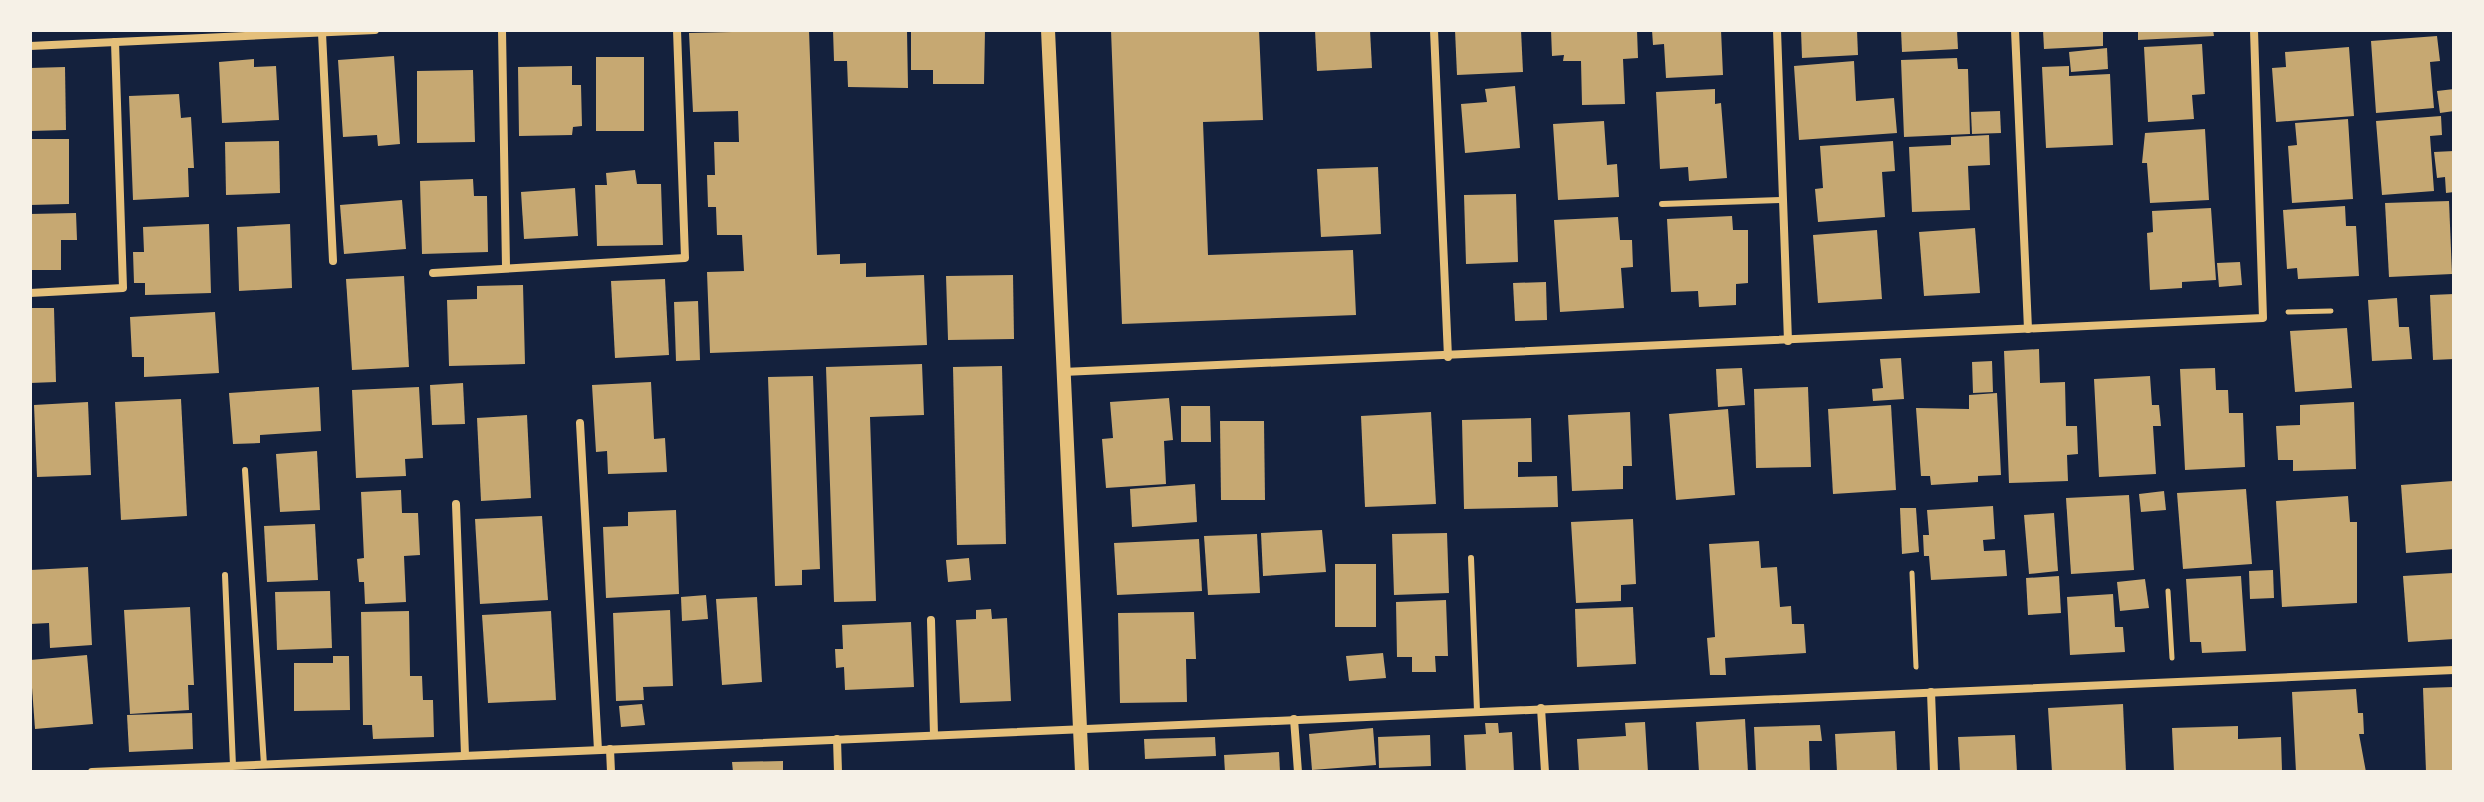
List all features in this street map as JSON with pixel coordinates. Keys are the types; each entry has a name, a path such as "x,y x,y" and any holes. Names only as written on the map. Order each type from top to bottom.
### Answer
{"street":[{"path":"30,46 375,30"},
{"path":"502,30 506,267"},
{"path":"433,273 685,258 677,30"},
{"path":"1048,30 1082,772"},
{"path":"1434,30 1448,357"},
{"path":"1777,30 1788,341"},
{"path":"2015,30 2028,329"},
{"path":"1063,372 2263,318 2254,30"},
{"path":"322,33 333,261"},
{"path":"30,293 123,288 115,42"},
{"path":"580,423 598,750"},
{"path":"456,504 465,755"},
{"path":"931,620 934,735"},
{"path":"94,772 2454,670"},
{"path":"1931,692 1934,772"},
{"path":"1541,708 1545,772"},
{"path":"1294,719 1298,772"},
{"path":"837,739 838,772"},
{"path":"610,749 611,772"},
{"path":"349,761 350,772"}],"lane":[{"path":"1662,204 1783,200"},
{"path":"245,470 264,765"},
{"path":"1471,558 1477,711"},
{"path":"225,575 233,766"}],"path":[{"path":"2262,314 2331,311"},
{"path":"1912,573 1917,692"},
{"path":"2168,591 2174,682"}],"building":[{"path":"809,30 817,255 840,254 840,264 866,263 866,277 924,275 927,345 710,353 707,272 744,271 742,235 717,235 716,207 708,207 707,175 715,175 714,142 739,142 738,111 693,112 689,33"},
{"path":"833,30 907,30 908,88 848,87 847,61 834,61"},
{"path":"911,30 985,30 984,84 933,84 933,70 911,70"},
{"path":"1111,30 1259,30 1263,120 1203,122 1208,255 1353,250 1356,315 1122,324"},
{"path":"1315,30 1370,30 1372,68 1317,71"},
{"path":"1455,30 1521,30 1523,72 1457,75"},
{"path":"1551,30 1637,30 1638,58 1623,59 1625,104 1582,105 1581,61 1563,61 1564,55 1552,56"},
{"path":"1652,30 1721,30 1723,75 1666,78 1664,44 1653,45"},
{"path":"1801,30 1857,30 1858,55 1802,58"},
{"path":"1901,30 1957,30 1958,49 1902,52"},
{"path":"2043,30 2103,30 2103,46 2044,49"},
{"path":"2138,30 2213,30 2214,36 2138,40"},
{"path":"2437,36 2440,61 2430,62 2434,108 2376,113 2371,41"},
{"path":"2202,44 2205,94 2192,95 2194,119 2148,122 2144,47"},
{"path":"2349,47 2354,116 2276,122 2272,68 2286,67 2285,52"},
{"path":"2107,48 2108,69 2071,72 2069,52"},
{"path":"394,56 400,144 378,146 377,135 343,137 338,60"},
{"path":"596,57 644,57 644,131 596,131"},
{"path":"1957,58 1958,69 1968,69 1970,134 1904,137 1901,60"},
{"path":"254,59 254,67 276,66 279,120 222,123 219,62"},
{"path":"1854,61 1856,101 1894,98 1897,133 1799,140 1794,66"},
{"path":"572,66 572,85 581,85 582,126 573,127 572,135 519,136 518,67"},
{"path":"2069,66 2069,76 2110,74 2113,145 2046,148 2042,67"},
{"path":"65,67 66,130 30,131 30,68"},
{"path":"473,70 475,142 417,143 417,71"},
{"path":"1515,86 1520,148 1465,153 1461,104 1487,102 1485,89"},
{"path":"1715,89 1715,104 1721,103 1727,178 1689,181 1688,167 1660,169 1656,92"},
{"path":"2454,89 2454,111 2440,113 2437,91"},
{"path":"179,94 181,118 191,117 194,168 188,168 189,197 133,200 129,96"},
{"path":"2000,111 2001,133 1972,134 1971,112"},
{"path":"2441,116 2442,135 2430,136 2434,191 2382,195 2376,121"},
{"path":"2348,119 2353,199 2292,203 2288,146 2297,145 2295,123"},
{"path":"1604,121 1607,165 1617,164 1619,197 1558,200 1553,124"},
{"path":"2205,129 2209,200 2150,203 2147,163 2142,163 2145,133"},
{"path":"1989,135 1990,165 1968,166 1970,210 1912,212 1909,147 1951,145 1951,137"},
{"path":"30,139 69,139 69,204 30,205"},
{"path":"279,141 280,193 226,195 225,142"},
{"path":"1893,141 1895,171 1882,172 1885,217 1818,222 1815,189 1823,188 1820,146"},
{"path":"2454,151 2454,192 2446,193 2445,177 2437,178 2434,152"},
{"path":"1378,167 1381,234 1321,237 1317,169"},
{"path":"635,170 637,184 661,184 663,245 597,246 595,185 607,185 606,173"},
{"path":"473,179 474,196 487,196 488,252 422,254 420,181"},
{"path":"575,188 578,236 524,239 521,192"},
{"path":"1516,194 1518,262 1466,264 1464,195"},
{"path":"402,200 406,249 344,254 340,205"},
{"path":"2449,201 2452,274 2389,277 2385,203"},
{"path":"2345,206 2346,226 2356,226 2359,276 2298,279 2297,268 2287,269 2283,210"},
{"path":"2211,208 2216,280 2182,282 2182,288 2150,290 2147,233 2153,232 2152,211"},
{"path":"76,213 77,240 61,240 61,270 30,270 30,214"},
{"path":"1732,216 1733,230 1748,230 1748,283 1736,284 1736,305 1699,307 1698,291 1671,292 1667,219"},
{"path":"1618,217 1620,240 1632,240 1633,267 1621,268 1624,308 1560,312 1554,220"},
{"path":"209,224 211,293 145,295 145,283 134,283 133,252 144,252 143,227"},
{"path":"290,224 292,288 239,291 237,227"},
{"path":"1975,228 1980,293 1924,296 1919,232"},
{"path":"1877,230 1882,299 1818,303 1813,235"},
{"path":"2240,262 2242,285 2219,287 2217,263"},
{"path":"1013,275 1014,339 948,340 946,276"},
{"path":"404,276 409,367 352,370 346,279"},
{"path":"665,279 669,355 615,358 611,281"},
{"path":"1546,282 1547,320 1515,321 1513,283"},
{"path":"523,285 525,364 449,366 447,300 477,299 477,286"},
{"path":"2454,294 2454,359 2433,360 2430,295"},
{"path":"2397,298 2399,327 2409,327 2412,359 2372,361 2368,300"},
{"path":"698,301 700,360 676,361 674,302"},
{"path":"30,308 54,308 56,382 30,383"},
{"path":"215,312 219,373 144,377 144,357 132,357 130,317"},
{"path":"2347,328 2352,388 2295,392 2290,331"},
{"path":"2039,349 2040,383 2065,382 2066,426 2077,426 2078,454 2067,455 2068,481 2009,483 2004,351"},
{"path":"1901,358 1904,399 1873,401 1872,389 1883,388 1880,359"},
{"path":"1992,361 1993,392 1973,393 1972,362"},
{"path":"922,364 924,415 870,417 876,601 834,602 826,367"},
{"path":"1002,366 1006,544 957,545 953,367"},
{"path":"1742,368 1745,405 1718,407 1716,369"},
{"path":"2215,368 2216,390 2228,390 2229,413 2243,413 2245,467 2185,470 2180,369"},
{"path":"813,376 820,569 802,570 802,585 775,586 768,377"},
{"path":"2150,376 2152,405 2159,405 2161,426 2153,426 2156,474 2099,477 2094,379"},
{"path":"651,382 654,439 665,438 667,472 608,474 607,451 596,452 592,385"},
{"path":"463,383 465,424 432,425 430,385"},
{"path":"319,387 321,431 260,435 260,443 233,444 229,393"},
{"path":"419,387 423,458 405,459 406,476 356,478 352,390"},
{"path":"1808,387 1811,467 1756,468 1754,389"},
{"path":"1997,393 2001,475 1978,476 1978,482 1931,485 1930,476 1921,476 1916,408 1969,409 1969,395"},
{"path":"1169,398 1173,440 1164,441 1166,484 1106,488 1102,439 1113,438 1110,402"},
{"path":"181,399 187,516 121,520 115,402"},
{"path":"88,402 91,475 37,477 34,405"},
{"path":"2354,402 2356,469 2293,471 2293,460 2278,460 2276,426 2300,425 2300,405"},
{"path":"1891,405 1896,490 1833,494 1828,409"},
{"path":"1181,406 1210,406 1211,442 1181,442"},
{"path":"1728,409 1735,495 1676,500 1669,414"},
{"path":"1431,412 1436,504 1365,507 1361,416"},
{"path":"1630,412 1632,466 1623,466 1623,489 1572,491 1568,415"},
{"path":"527,415 531,498 481,501 477,418"},
{"path":"1531,418 1532,462 1518,462 1518,477 1557,476 1558,507 1464,509 1462,420"},
{"path":"1220,421 1264,421 1265,500 1221,500"},
{"path":"317,451 320,510 280,512 276,454"},
{"path":"2453,481 2454,549 2406,553 2401,485"},
{"path":"1195,484 1197,522 1132,527 1130,489"},
{"path":"2246,489 2252,564 2183,569 2177,493"},
{"path":"401,490 402,513 418,513 420,555 404,556 406,602 365,604 364,582 359,582 357,559 364,558 361,492"},
{"path":"2164,491 2166,510 2141,512 2139,494"},
{"path":"2129,495 2134,570 2071,574 2066,498"},
{"path":"2348,496 2350,522 2357,522 2357,603 2282,607 2276,501"},
{"path":"1993,506 1995,539 1983,540 1984,551 2005,550 2007,576 1931,580 1929,556 1924,556 1923,535 1929,535 1927,510"},
{"path":"1900,508 1916,508 1919,552 1902,554"},
{"path":"676,510 679,594 606,598 603,527 628,526 628,512"},
{"path":"2054,513 2058,571 2029,574 2024,515"},
{"path":"542,516 548,600 480,604 475,519"},
{"path":"1633,519 1636,584 1621,585 1621,601 1576,603 1571,522"},
{"path":"315,524 318,580 267,582 264,526"},
{"path":"1322,530 1326,572 1263,576 1261,533"},
{"path":"1447,533 1449,593 1394,595 1392,534"},
{"path":"1257,534 1260,593 1208,595 1204,536"},
{"path":"1199,539 1202,591 1117,595 1114,543"},
{"path":"1759,541 1761,568 1777,567 1780,607 1791,606 1792,624 1804,624 1806,653 1725,658 1726,675 1710,675 1707,638 1715,637 1709,544"},
{"path":"969,558 971,580 948,582 946,560"},
{"path":"1335,564 1376,564 1376,627 1335,627"},
{"path":"88,567 92,645 50,648 49,623 30,624 30,570"},
{"path":"2273,570 2274,598 2250,599 2249,571"},
{"path":"2453,573 2454,639 2408,642 2403,576"},
{"path":"2059,576 2061,613 2028,615 2026,578"},
{"path":"2241,576 2246,651 2202,653 2201,642 2190,642 2186,579"},
{"path":"2145,579 2149,608 2120,611 2117,582"},
{"path":"330,591 332,648 277,650 275,592"},
{"path":"2113,594 2115,627 2123,627 2125,652 2070,655 2067,597"},
{"path":"706,595 708,619 682,621 681,597"},
{"path":"757,597 762,682 722,685 716,599"},
{"path":"1446,600 1448,656 1435,656 1436,672 1412,672 1412,657 1397,657 1396,602"},
{"path":"190,607 194,685 188,685 189,710 130,714 124,610"},
{"path":"1633,607 1636,664 1577,667 1575,609"},
{"path":"991,609 992,619 1007,618 1011,701 960,703 956,620 976,619 976,610"},
{"path":"670,610 673,686 643,687 644,700 616,701 613,613"},
{"path":"409,611 410,676 422,676 423,700 433,700 434,737 373,739 372,725 363,725 361,612"},
{"path":"551,611 556,700 488,703 482,615"},
{"path":"1194,612 1196,659 1186,659 1187,702 1120,703 1118,613"},
{"path":"911,622 914,687 845,690 844,667 836,668 835,649 843,649 842,625"},
{"path":"1383,653 1386,678 1349,681 1346,656"},
{"path":"87,655 93,724 35,729 30,660"},
{"path":"333,656 349,656 350,710 294,711 294,663 333,663"},
{"path":"2454,687 2454,772 2426,772 2423,688"},
{"path":"2356,689 2358,713 2363,713 2364,734 2359,734 2366,772 2296,772 2292,692"},
{"path":"642,704 645,725 621,727 619,706"},
{"path":"2123,704 2126,772 2052,772 2048,708"},
{"path":"192,713 193,749 129,752 127,715"},
{"path":"1745,719 1748,772 1699,772 1696,722"},
{"path":"1645,722 1648,772 1579,772 1577,739 1626,736 1625,723"},
{"path":"1485,723 1498,723 1499,733 1512,732 1514,772 1466,772 1464,735 1486,734"},
{"path":"1820,725 1822,741 1809,741 1810,772 1756,772 1754,727"},
{"path":"2238,726 2238,739 2281,737 2282,771 2174,772 2172,728"},
{"path":"1373,728 1376,765 1312,770 1309,734"},
{"path":"1895,731 1897,772 1837,772 1835,734"},
{"path":"1430,735 1431,766 1379,768 1378,737"},
{"path":"2015,735 2017,772 1960,772 1958,737"},
{"path":"1215,737 1216,756 1145,759 1144,739"},
{"path":"1279,752 1280,772 1225,772 1224,755"},
{"path":"783,761 783,772 733,772 732,762"}]}
